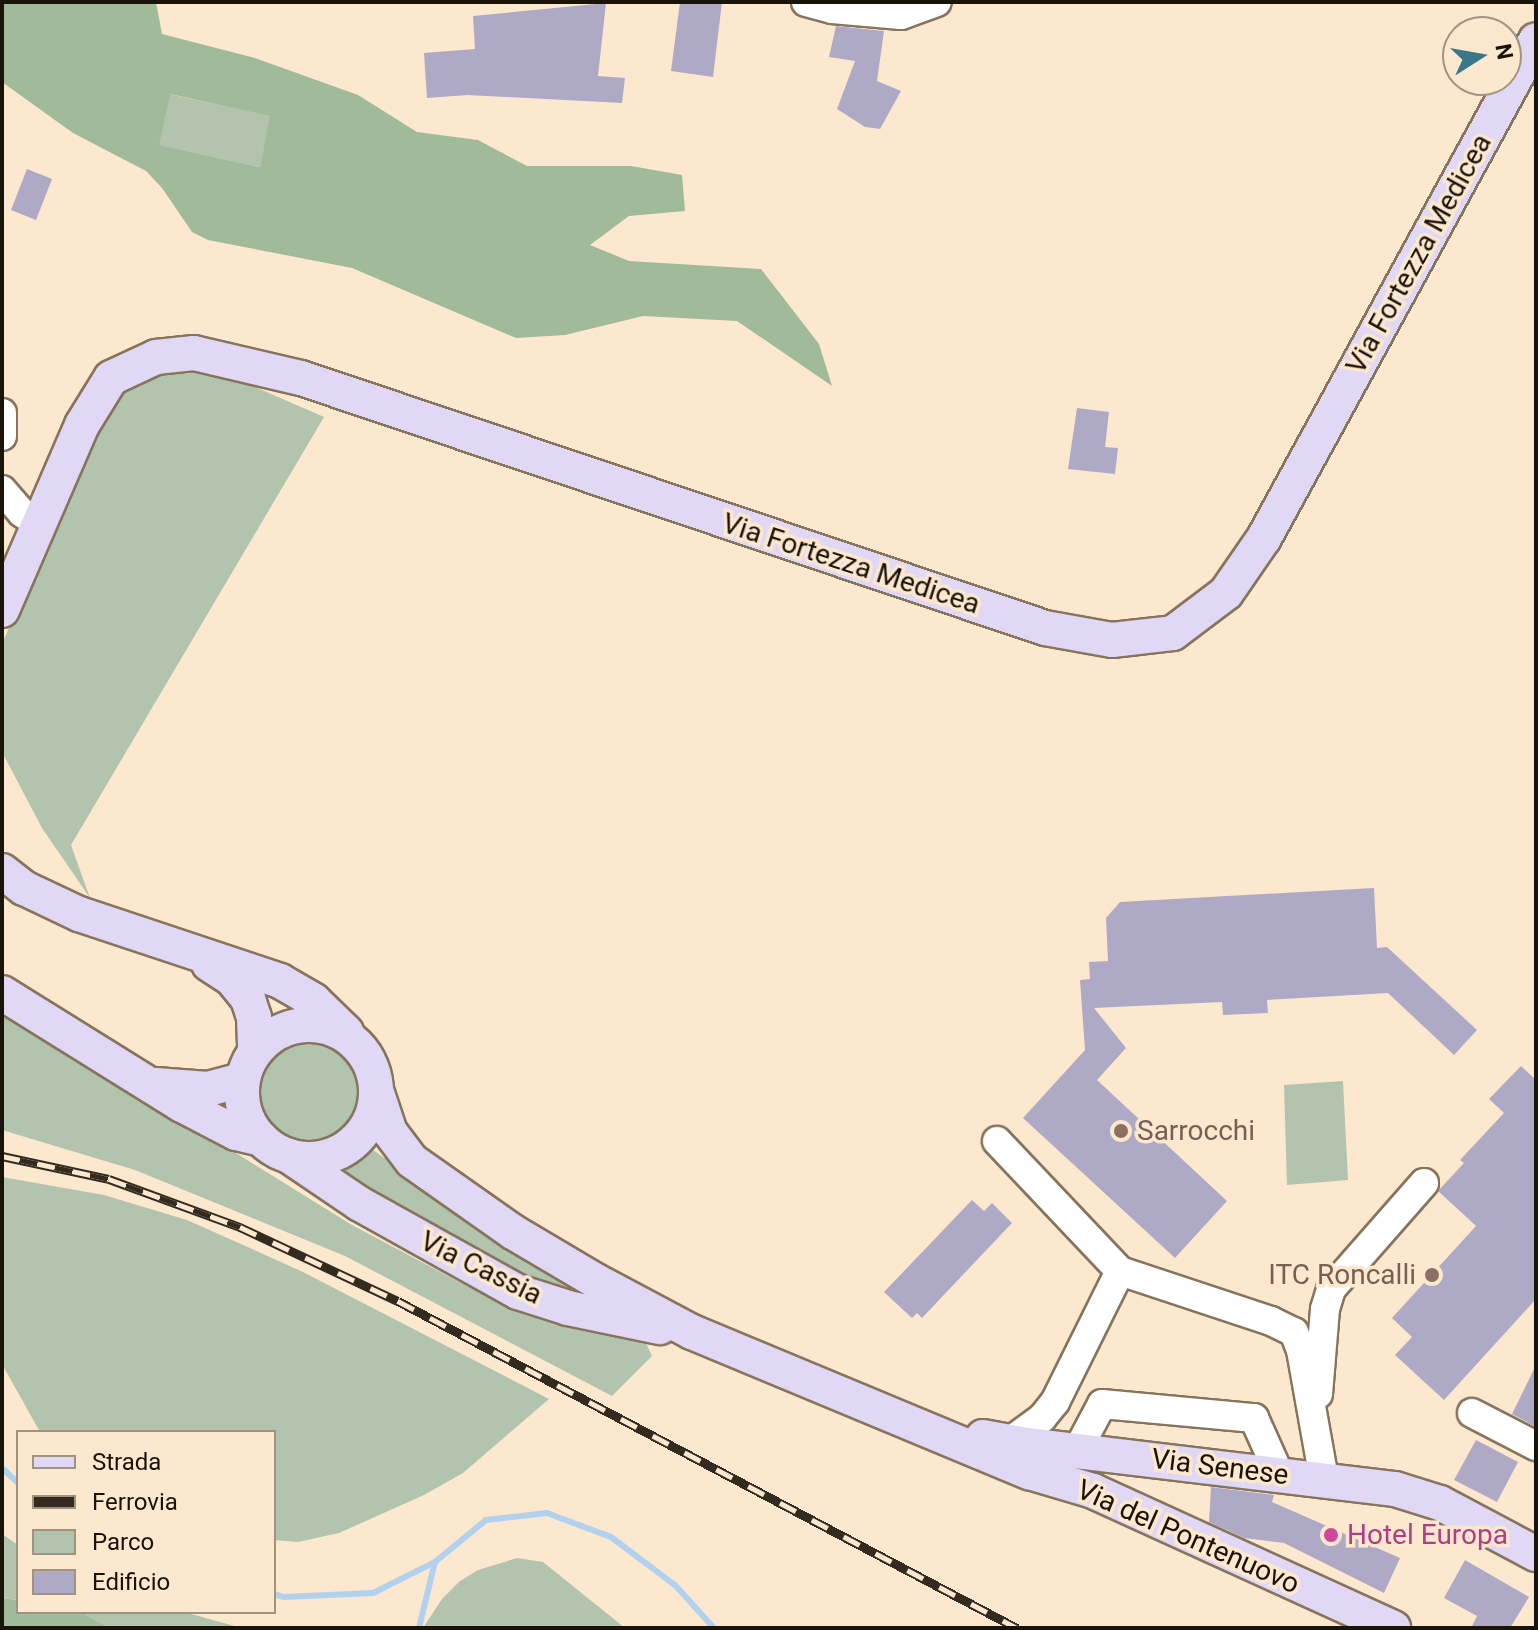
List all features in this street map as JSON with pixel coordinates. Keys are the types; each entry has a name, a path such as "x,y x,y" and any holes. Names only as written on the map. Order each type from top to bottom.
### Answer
{"main road":[{"name":"Via Fortezza Medicea","path":"33,521 74,414 88,396 138,363 166,355 194,353 301,378 1045,628 1112,640 1169,634 1188,625 1217,602 1240,575 1264,538 1536,40"},
{"path":"2,570 33,521"},
{"path":"2,610 33,521"},
{"path":"2,852 47,898"},
{"path":"2,871 24,888 79,914 199,957 237,965 280,981 314,1001 354,1041"},
{"path":"199,957 232,979 244,993 254,1017 249,1065"},
{"name":"Via Cassia","path":"2,993 149,1084 236,1133 310,1160 331,1156 350,1146 369,1121 376,1090"},
{"name":"Via Cassia","path":"692,1332 629,1322 518,1292 360,1204 275,1148 248,1121 242,1101 249,1065 272,1035 292,1026 325,1027 354,1041 370,1064 390,1132 412,1161 545,1253 692,1332 892,1412"},
{"name":"Via Cassia","path":"149,1084 194,1089 249,1065"},
{"name":"Via Senese","path":"892,1412 1009,1442 1395,1489 1425,1497 1536,1554"},
{"name":"Via del Pontenuovo","path":"892,1412 1029,1472 1093,1491 1393,1628"},
{"path":"1069,1484 1066,1471 1070,1463 1092,1453"}],"street":[{"path":"806,2 832,9 901,15 937,2"},
{"path":"2,413 2,436"},
{"path":"2,490 33,521"},
{"path":"997,1141 1120,1271 1271,1321 1294,1332 1301,1350 1324,1479"},
{"path":"1311,1413 1320,1384 1327,1302 1337,1278 1424,1183"},
{"path":"1009,1442 1042,1418 1055,1402 1120,1271"},
{"path":"1294,1332 1311,1320 1327,1302"},
{"path":"1092,1453 1102,1404 1254,1418 1279,1474"},
{"path":"1472,1413 1536,1446"}],"green space":[{"path":"2,2 156,2 162,34 255,58 358,95 417,132 478,140 527,166 631,166 682,175 685,211 629,216 590,245 629,261 761,269 819,344 832,386 737,321 643,316 565,335 516,338 352,268 208,240 192,232 162,188 146,171 73,133 2,82","holes":["170,94 270,116 260,167 159,145"]},
{"path":"169,94 271,116 260,167 158,145"},
{"path":"195,373 246,383 324,417 71,845 90,898 42,828 2,752 2,645 80,449 119,392 160,374"},
{"path":"2,1014 53,1040 352,1225 493,1300 591,1331 641,1332 652,1356 612,1396 345,1256 135,1170 2,1130"},
{"path":"307,1040 327,1044 344,1055 355,1072 359,1092 355,1112 344,1129 327,1140 307,1144 287,1140 270,1129 259,1112 255,1092 259,1072 270,1055 287,1044"},
{"path":"1343,1081 1348,1180 1287,1185 1284,1085"},
{"path":"369,1147 492,1235 607,1305 493,1268 334,1169"},
{"path":"2,1177 104,1195 187,1220 301,1271 549,1399 463,1473 424,1495 339,1533 298,1542 276,1540 276,1430 39,1430 2,1364"},
{"path":"2,1534 16,1544 16,1600 2,1598"},
{"path":"517,1558 543,1562 625,1628 423,1628 442,1599 460,1581 478,1570"},
{"path":"2,1598 16,1600 16,1614 85,1614 110,1628 2,1628"},
{"path":"85,1614 191,1614 242,1628 110,1628"}],"building":[{"path":"680,2 722,2 713,77 671,71"},
{"path":"606,3 598,76 625,78 622,103 467,95 427,98 424,53 475,49 473,16"},
{"path":"836,26 884,31 877,81 901,91 880,129 865,127 837,109 855,61 829,57"},
{"path":"27,169 52,179 36,220 11,210"},
{"path":"1077,408 1109,412 1105,447 1118,448 1115,474 1068,469"},
{"path":"1374,888 1377,948 1387,947 1477,1030 1454,1055 1388,993 1267,1000 1268,1013 1223,1015 1222,1002 1094,1008 1126,1048 1097,1080 1227,1201 1175,1258 1023,1118 1085,1050 1080,980 1090,979 1089,962 1108,961 1106,918 1120,902"},
{"path":"1521,1066 1536,1080 1536,1299 1444,1400 1395,1355 1412,1337 1392,1318 1476,1226 1438,1191 1464,1163 1460,1160 1504,1113 1489,1099"},
{"path":"972,1200 984,1211 992,1203 1012,1223 922,1318 917,1313 912,1318 884,1292"},
{"path":"1536,1365 1536,1427 1512,1414"},
{"path":"1476,1440 1518,1462 1497,1502 1454,1480"},
{"path":"1211,1487 1274,1495 1272,1502 1400,1558 1384,1593 1284,1543 1244,1538 1209,1522"},
{"path":"1465,1560 1529,1597 1510,1628 1471,1628 1477,1616 1444,1598"}],"waterway":[{"path":"2,1468 16,1481"},
{"path":"276,1595 284,1597 373,1593 435,1562 486,1520 547,1513 611,1537 675,1585 714,1628"},
{"path":"419,1628 435,1562"}],"railway":[{"path":"2,1156 109,1179 240,1227 398,1301 1017,1628"}],"place":[{"name":"Sarrocchi","path":"1121,1131"},
{"name":"ITC Roncalli","path":"1432,1275"},
{"name":"Hotel Europa","path":"1331,1535"}]}
